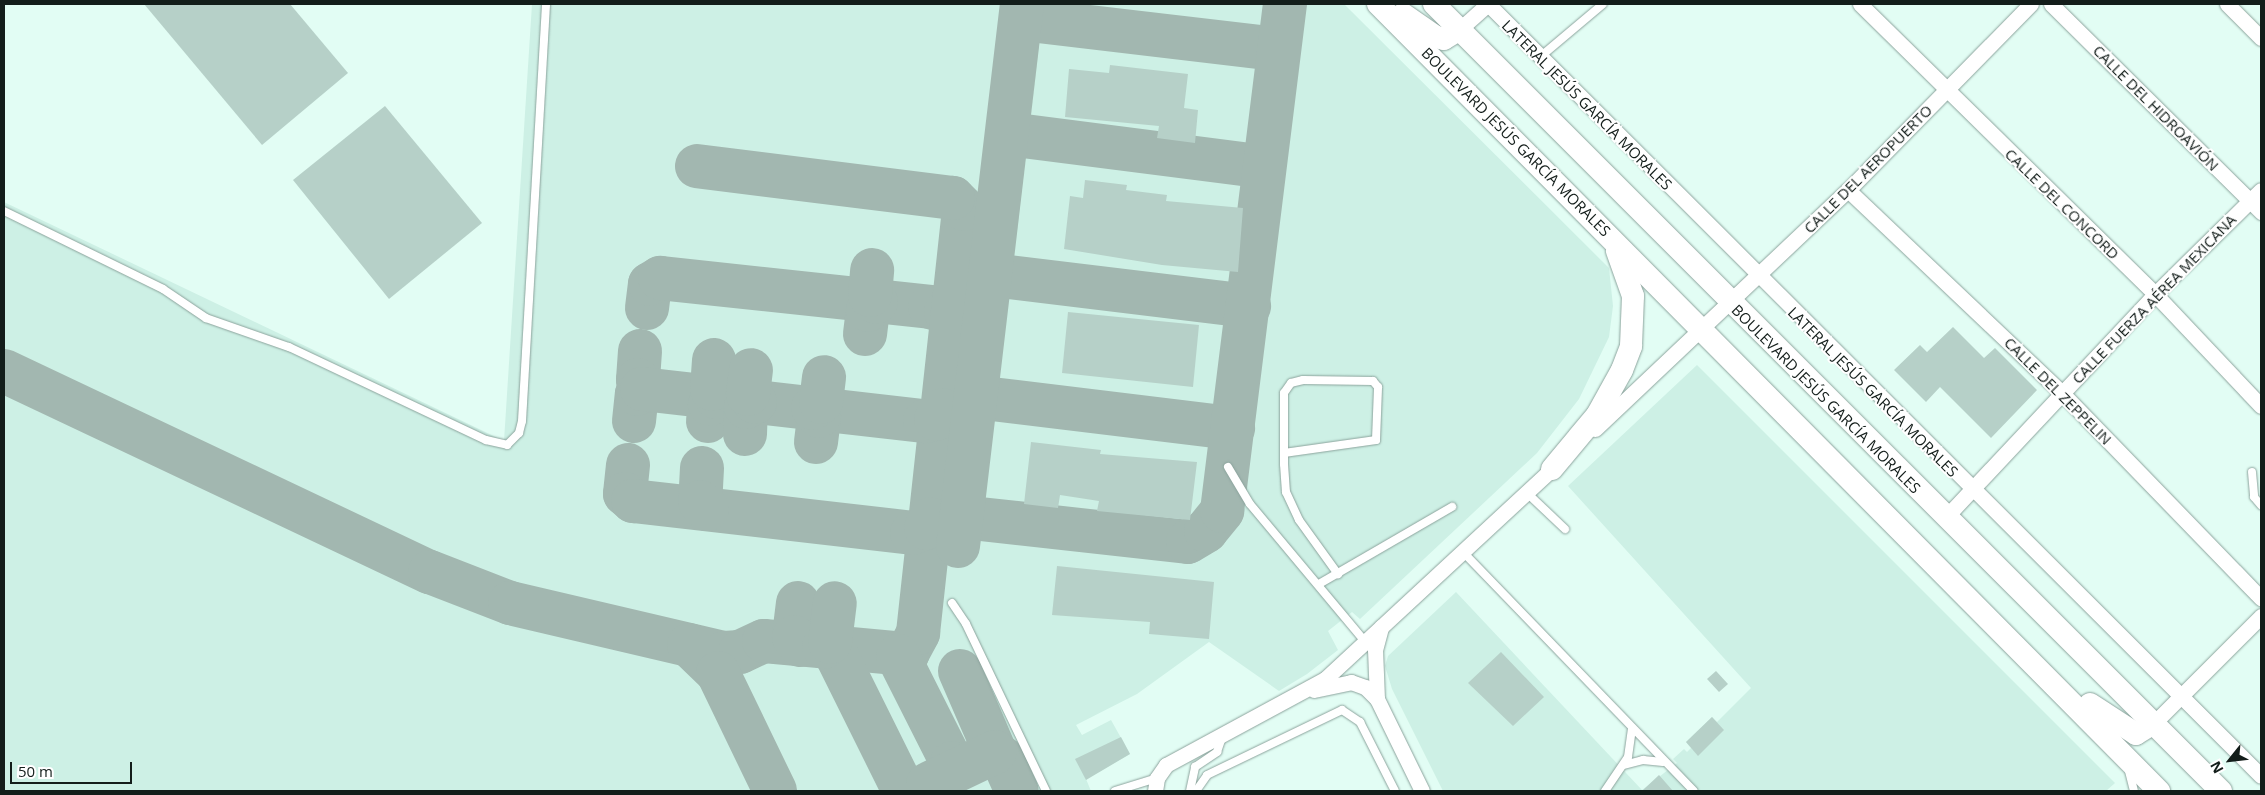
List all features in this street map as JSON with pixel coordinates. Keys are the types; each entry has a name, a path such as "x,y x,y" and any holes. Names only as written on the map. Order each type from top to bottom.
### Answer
{"main road":[{"name":"BOULEVARD JESÚS GARCÍA MORALES","path":"1378,4 2035,663 2116,748 2141,785 2159,791"},
{"path":"1388,4 1436,37 1444,39 1460,29"},
{"name":"BOULEVARD JESÚS GARCÍA MORALES","path":"1434,4 1945,518 2155,722 2221,791"},
{"path":"1552,468 1597,415 1616,383 1631,346 1635,317 1628,276 1598,223"},
{"path":"2035,663 2129,732 2142,733 2155,722"}],"street":[{"path":"1460,29 1488,4"},
{"name":"LATERAL JESÚS GARCÍA MORALES","path":"1488,4 1757,277 1972,491 2183,696 2261,776"},
{"name":"CALLE DEL CONCORD","path":"1860,4 2155,294 2261,406"},
{"name":"CALLE DEL AEROPUERTO","path":"1370,646 1382,627 1702,331 1848,190 2031,4"},
{"name":"CALLE DEL HIDROAVIÓN","path":"2051,4 2258,201"},
{"path":"2227,4 2261,38"},
{"name":"CALLE DEL ZEPPELIN","path":"1848,190 2062,393 2261,598"},
{"name":"CALLE FUERZA AÉREA MEXICANA","path":"1945,518 2155,294 2258,201"},
{"path":"2155,722 2261,616"},
{"path":"1156,784 1166,765 1308,691 1370,646 1377,700"},
{"path":"1308,691 1351,682 1365,687 1377,700 1422,791"}],"lane":[{"path":"4,211 163,289 214,322 289,347 486,440 507,445 520,433 522,421 546,4"},
{"path":"1540,57 1603,4"},
{"path":"1284,453 1376,440 1378,387 1373,381 1321,378 1291,383 1284,393 1284,453 1286,492 1292,506 1338,574"},
{"path":"1228,467 1250,504 1370,646"},
{"path":"2252,472 2254,497 2261,505"},
{"path":"1526,492 1566,529"},
{"path":"1319,584 1452,507"},
{"path":"1463,552 1694,791"},
{"path":"952,603 966,624 1046,791"},
{"path":"1196,791 1207,776 1342,710 1360,722 1395,791"},
{"path":"1605,791 1623,766 1632,748 1632,728"},
{"path":"1190,791 1195,767 1217,752 1224,736"},
{"path":"1623,766 1643,760 1664,762"},
{"path":"1115,791 1156,784"}],"shaded area":[{"path":"532,4 1344,4 1609,268 1613,306 1609,337 1579,399 1537,453 1360,619 1352,612 1328,631 1338,650 1307,674 1279,691 1209,642 1137,694 1076,725 1082,735 1111,720 1130,754 1086,779 1091,791 4,791 4,202 504,441"},
{"path":"1697,365 2115,783 2106,791 1443,791 1392,689 1385,666 1388,656 1456,592 1642,790 1677,763 1673,759 1684,749 1687,752 1691,748 1686,742 1712,717 1717,722 1751,688 1568,486"}],"building":[{"path":"144,4 290,4 348,73 262,145"},
{"path":"1110,65 1188,74 1184,108 1198,110 1195,143 1157,138 1159,126 1065,117 1069,69 1109,73"},
{"path":"385,106 482,223 389,299 293,180"},
{"path":"1085,180 1127,185 1126,190 1167,195 1166,201 1243,208 1238,272 1162,265 1064,249 1070,196 1083,198"},
{"path":"1068,312 1199,325 1193,387 1062,373"},
{"path":"1953,327 1984,358 1995,348 2037,390 1991,438 1940,387 1926,402 1894,370 1920,345 1927,352"},
{"path":"1031,442 1101,450 1100,454 1197,462 1190,520 1097,511 1099,501 1060,495 1058,508 1024,504"},
{"path":"1057,566 1214,582 1209,639 1149,634 1150,622 1052,615"},
{"path":"1501,652 1544,697 1513,726 1468,683"},
{"path":"1716,671 1728,684 1719,692 1707,679"},
{"path":"1712,717 1724,730 1698,756 1686,742"},
{"path":"1121,737 1130,754 1086,780 1075,759"},
{"path":"1659,775 1673,791 1642,791"}],"taxiway":[{"path":"958,546 1022,4"},
{"path":"962,517 1188,542 1206,531 1222,511 1285,4"},
{"path":"1021,19 1278,49"},
{"path":"1008,134 1264,167"},
{"path":"4,371 430,572 510,603 724,653 740,652 764,641 907,654 918,633 964,209 953,198 697,166"},
{"path":"865,334 868,310 876,302 870,295 872,270"},
{"path":"992,275 1249,306"},
{"path":"647,308 650,284 660,278 930,307 946,312 953,327"},
{"path":"640,351 638,380 642,389"},
{"path":"708,421 710,404 716,397 712,389 714,360"},
{"path":"745,434 746,407 755,402 748,394 751,370"},
{"path":"816,442 819,416 813,408 821,402 824,377"},
{"path":"634,421 637,394 642,389 925,421 936,419 943,410"},
{"path":"975,397 1233,428"},
{"path":"628,465 625,494 633,501 912,533 926,528 931,519"},
{"path":"702,468 700,502 707,509"},
{"path":"798,603 794,637 800,645"},
{"path":"824,647 830,642 835,603"},
{"path":"830,642 904,791"},
{"path":"689,645 718,673 775,791"},
{"path":"898,656 952,763 949,774"},
{"path":"960,671 995,752"},
{"path":"995,752 1002,758 1017,791"},
{"path":"928,784 995,752"}]}
